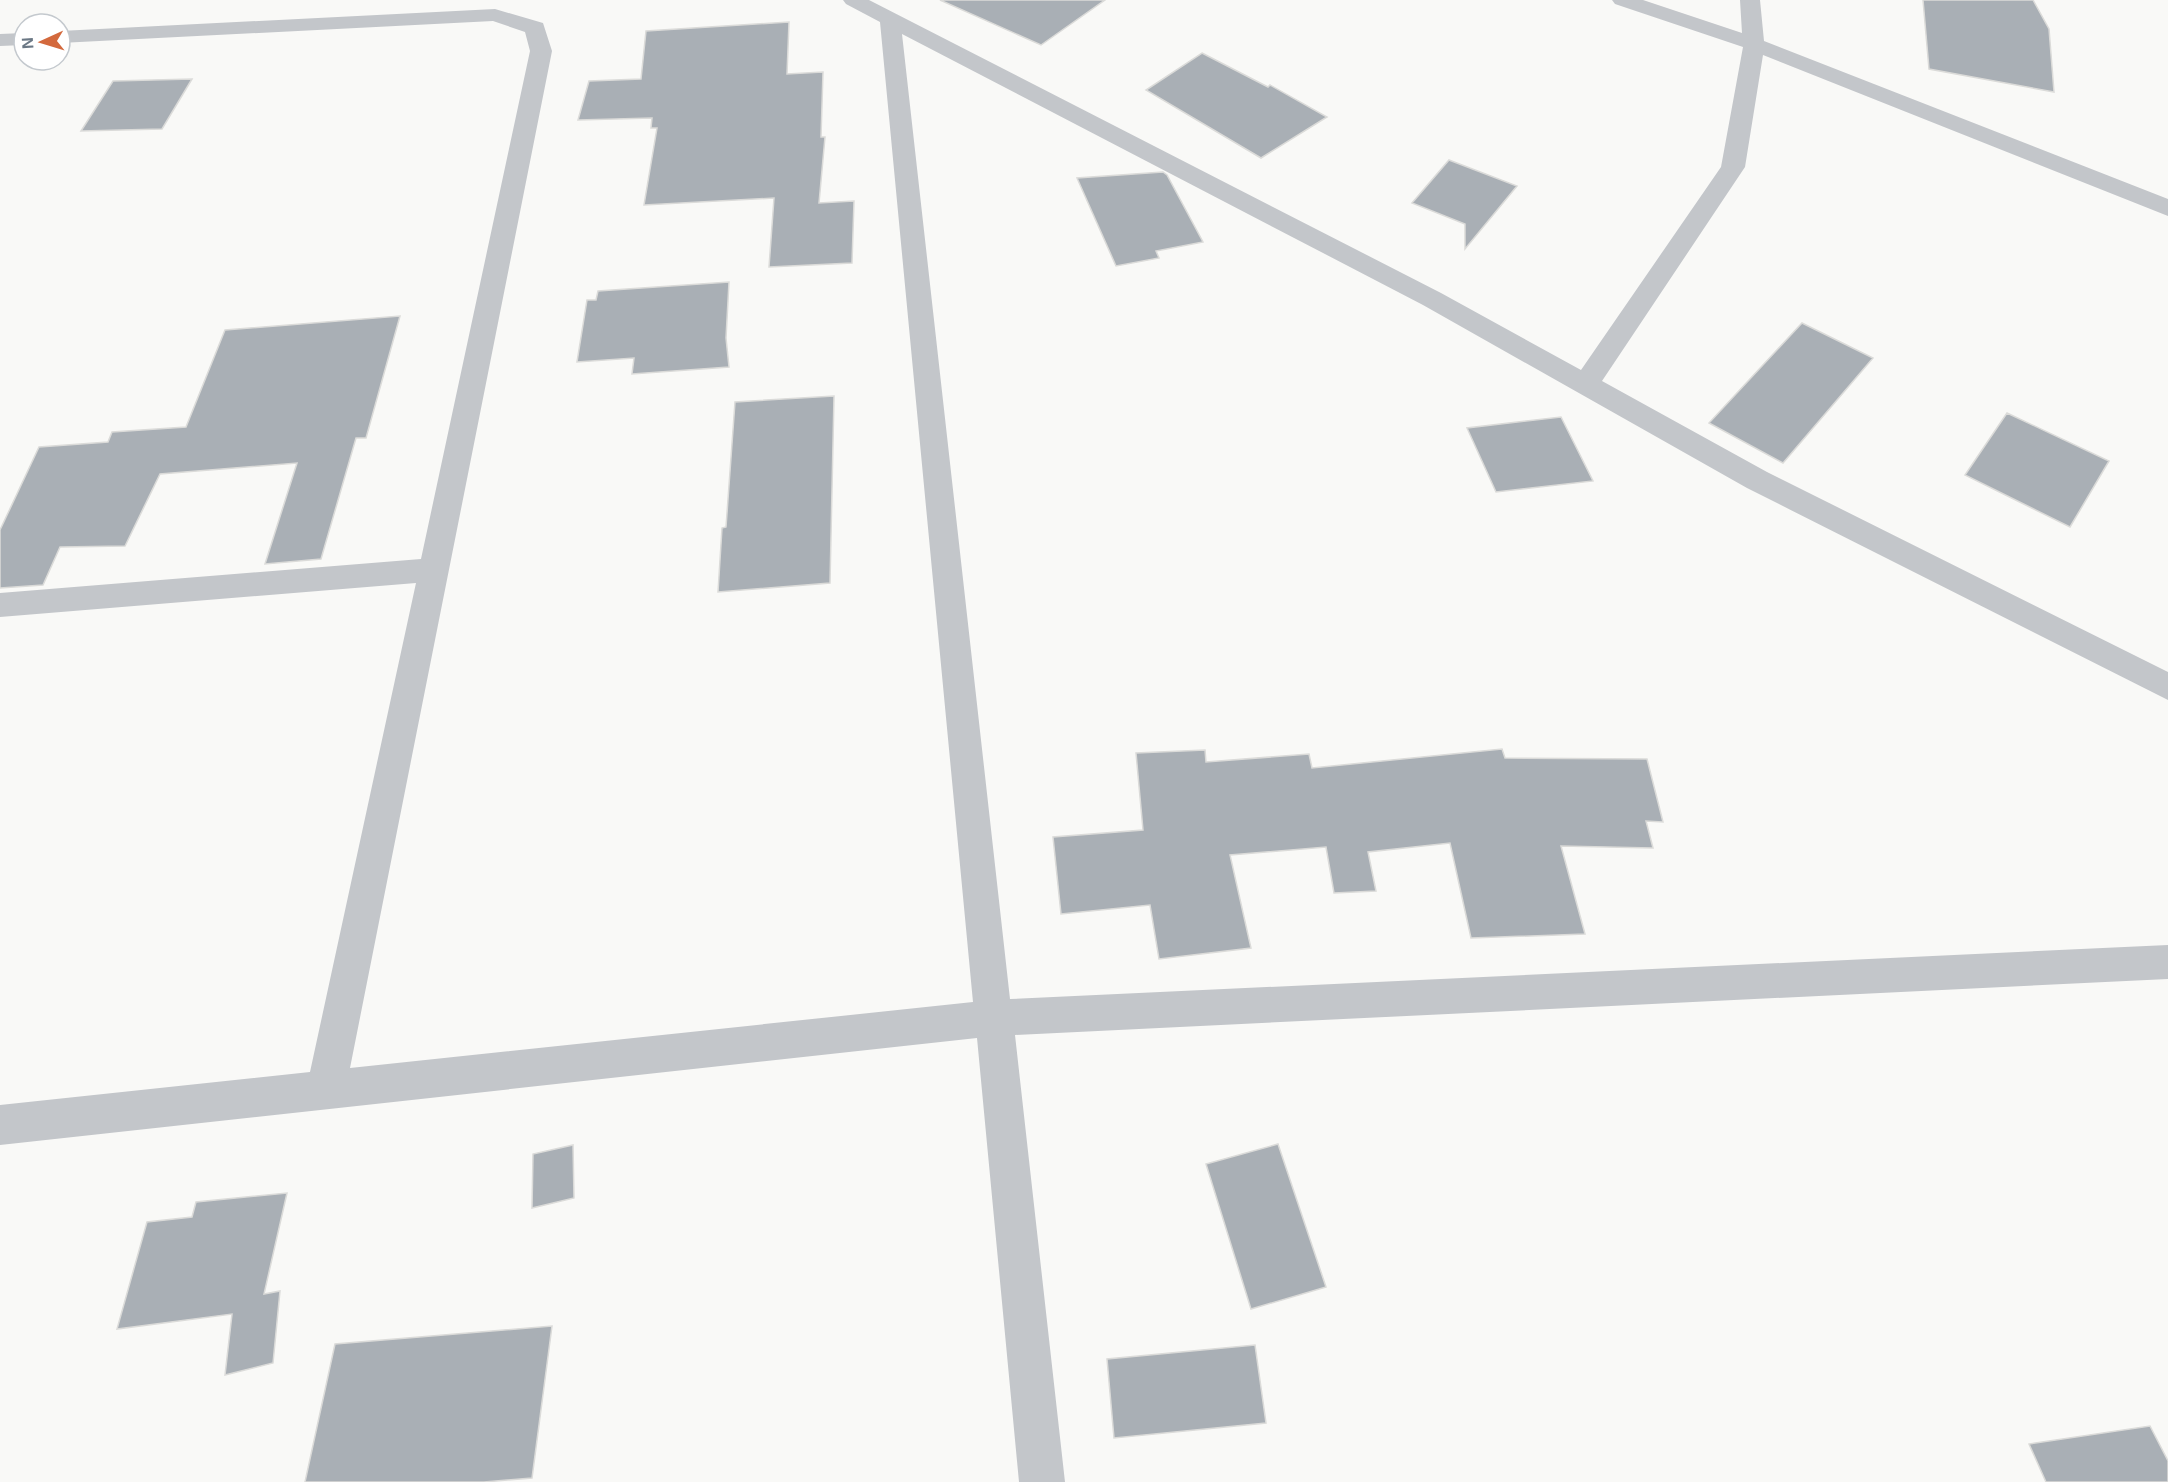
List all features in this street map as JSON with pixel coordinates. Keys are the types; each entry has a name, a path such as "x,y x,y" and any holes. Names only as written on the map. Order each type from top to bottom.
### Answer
{"street":[{"path":"853,0 1432,300 1757,480 2168,687"},
{"path":"1622,0 1754,44 2168,208"},
{"path":"1585,385 1733,167 1754,44 1750,0"},
{"path":"72,36 495,15 535,28 541,51 326,1090"},
{"path":"890,19 1042,1482"},
{"path":"0,605 433,570"},
{"path":"0,1125 992,1018 2168,962"}],"building":[{"path":"940,0 1105,0 1041,45"},
{"path":"1923,0 2033,0 2049,29 2054,92 1929,69"},
{"path":"789,22 787,74 823,72 821,137 825,137 819,203 854,201 852,263 769,267 774,198 644,205 657,128 651,128 652,118 578,120 589,81 641,79 646,31"},
{"path":"1202,53 1268,87 1270,85 1327,117 1261,158 1146,90"},
{"path":"192,79 162,129 81,131 113,81"},
{"path":"1449,160 1517,186 1465,249 1465,224 1412,203"},
{"path":"1163,172 1167,175 1203,242 1156,251 1159,258 1116,266 1077,178"},
{"path":"729,282 726,338 729,367 632,374 634,358 577,362 587,300 596,300 598,291"},
{"path":"400,316 366,438 356,438 321,559 265,564 297,463 160,474 125,546 60,547 43,585 0,588 0,530 39,447 108,442 112,432 186,427 225,330"},
{"path":"1802,323 1873,358 1783,463 1709,423"},
{"path":"834,396 830,583 718,592 722,528 726,527 735,402"},
{"path":"2007,413 2109,461 2070,527 1965,475"},
{"path":"1561,417 1593,481 1496,492 1467,428"},
{"path":"1502,749 1505,758 1647,759 1663,822 1646,821 1653,848 1561,846 1585,934 1471,938 1450,843 1368,852 1376,891 1334,893 1326,847 1230,855 1251,948 1159,959 1150,905 1061,914 1053,837 1143,830 1136,753 1205,750 1206,762 1309,754 1312,768"},
{"path":"1278,1144 1326,1287 1251,1309 1206,1164"},
{"path":"573,1145 574,1198 532,1208 533,1154"},
{"path":"287,1193 264,1294 280,1291 273,1363 225,1375 232,1314 117,1329 147,1222 192,1217 196,1202"},
{"path":"552,1326 532,1478 484,1482 305,1482 335,1344"},
{"path":"1255,1345 1266,1423 1114,1438 1107,1359"},
{"path":"2150,1426 2168,1461 2168,1482 2046,1482 2029,1444"}]}
